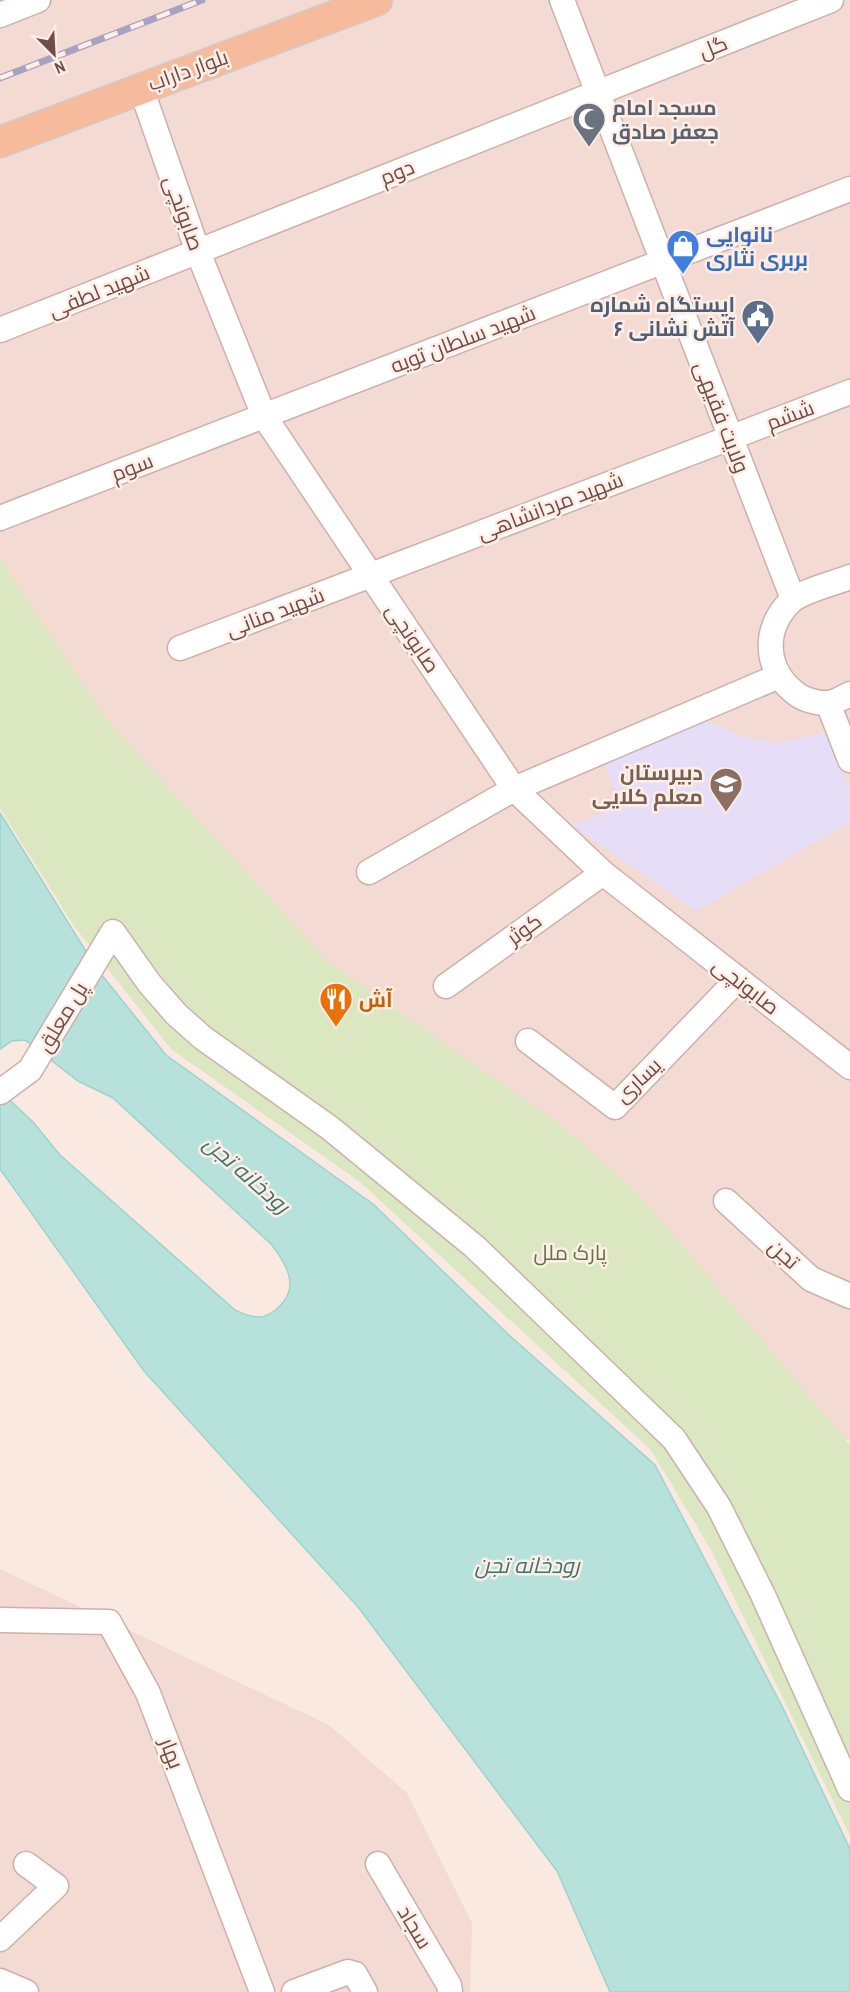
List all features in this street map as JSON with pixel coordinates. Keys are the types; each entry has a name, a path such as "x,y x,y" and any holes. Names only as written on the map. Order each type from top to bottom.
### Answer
{"main road":[{"name":"بلوار داراب","path":"0,142 377,0"}],"street":[{"path":"0,15 38,0"},
{"name":"ولایت فقیهی","path":"561,0 793,599"},
{"name":"گل","path":"596,93 831,0"},
{"name":"صابونچی","path":"141,88 198,252 264,416 514,789 603,873 850,1067"},
{"name":"دوم","path":"198,252 596,93"},
{"name":"شهید سلطان تویه","path":"264,416 850,189"},
{"name":"شهید لطفی","path":"0,330 198,252"},
{"name":"ششم","path":"730,437 850,392"},
{"name":"سوم","path":"0,518 264,416"},
{"name":"شهید مردانشاهی","path":"371,575 730,437"},
{"name":"شهید منانی","path":"180,648 371,575"},
{"path":"850,577 793,599 777,617 770,640 772,664 785,685 804,699 828,703 850,694"},
{"path":"369,872 514,789 779,676"},
{"path":"828,703 850,760"},
{"name":"کوثر","path":"446,986 603,873"},
{"name":"پل معلق","path":"0,1092 30,1070 113,932 149,983 176,1014 203,1038 330,1128 475,1247 674,1439 719,1507 763,1595 850,1789"},
{"name":"یساری","path":"528,1041 615,1107 738,979"},
{"name":"تجن","path":"726,1201 811,1279 850,1296"},
{"name":"بهار","path":"0,1620 109,1622 148,1693 262,1992"},
{"path":"0,1939 56,1886 26,1864"},
{"name":"سجاد","path":"378,1864 449,1985 450,1992"},
{"path":"294,1992 348,1972 355,1974 365,1992"},
{"path":"0,1980 27,1992"}],"shaded area":[{"path":"0,0 850,0 850,1440 674,1439 0,711"},
{"name":"دبیرستان معلم کلایی","path":"702,719 743,736 778,743 826,732 850,792 850,822 696,911 572,825 623,805 602,762"},
{"path":"0,1569 329,1725 407,1793 472,1923 470,1992 0,1992"}],"green space":[{"name":"پارک ملل","path":"0,559 106,719 327,961 558,1123 636,1191 850,1445 850,1836 711,1550 651,1450 360,1182 171,1049 74,926 0,808"}],"water":[{"name":"رودخانه تجن","path":"0,813 97,969 166,1055 373,1204 509,1335 655,1465 782,1706 850,1849 850,1992 610,1992 557,1871 358,1607 144,1371 0,1169 0,1091 33,1122 60,1155 235,1310 255,1317 270,1314 280,1306 288,1294 290,1282 288,1272 271,1244 113,1098 78,1081 25,1040 12,1041 0,1049"}],"railway":[{"path":"0,78 202,0"}],"place":[{"name":"مسجد امام جعفر صادق","path":"589,148"},
{"name":"نانوایی بربری نثاری","path":"683,275"},
{"name":"ایستگاه شماره ۶ آتش نشانی","path":"758,345"},
{"name":"دبیرستان معلم کلایی","path":"726,813"},
{"name":"آش","path":"336,1028"}]}
